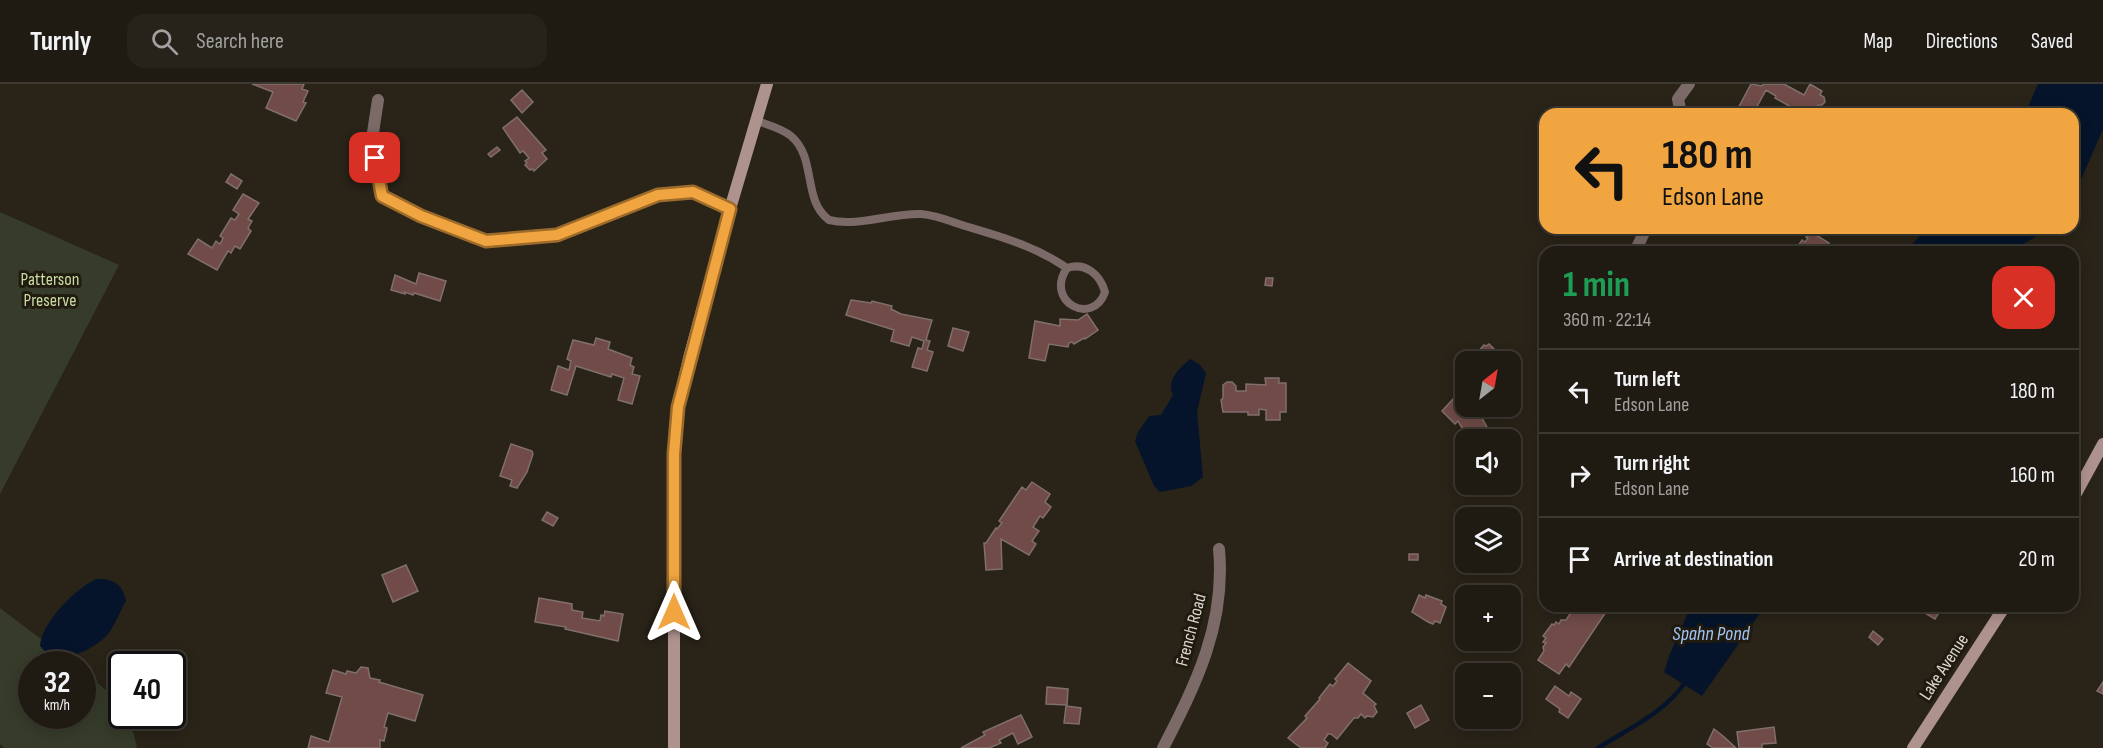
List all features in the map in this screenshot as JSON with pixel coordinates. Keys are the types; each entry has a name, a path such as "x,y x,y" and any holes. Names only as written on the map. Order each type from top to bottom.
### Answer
{"street":[{"path":"674,748 674,454 678,407 730,209 767,84"},
{"path":"1680,108 1678,99 1689,84"},
{"path":"378,100 372,139 382,196 421,216 486,241 557,235 658,195 693,192 730,209"},
{"path":"2079,488 2103,444"},
{"name":"French Road","path":"1162,748 1194,688 1207,655 1221,590 1219,549"},
{"name":"Lake Avenue","path":"1913,748 2001,612"}],"lane":[{"path":"757,121 785,132 798,145 804,155 818,209 829,220 847,221 921,214 940,217 1025,244 1067,268"},
{"path":"1076,265 1087,268 1099,278 1105,292 1098,305 1088,309 1079,308 1064,299 1060,288 1067,268 1076,265"}],"green space":[{"name":"Patterson Preserve","path":"0,212 119,265 0,494"},
{"path":"0,608 57,651 18,651 18,729 96,729 96,682 108,692 108,729 131,729 137,748 4,748 0,744"}],"water":[{"path":"2038,84 2103,84 2103,129 2079,184 2079,108 2028,108"},
{"path":"1922,234 2040,234 2020,246 1910,246"},
{"path":"1190,359 1199,364 1206,373 1197,412 1203,477 1191,486 1160,492 1154,486 1135,441 1149,416 1161,415 1173,395 1172,380"},
{"path":"96,579 112,581 120,586 125,595 126,601 111,630 96,645 84,651 44,651 40,646 42,637 53,617 70,598"},
{"name":"Spahn Pond","path":"1688,612 1761,612 1702,696 1664,672"}],"building":[{"path":"252,84 304,84 302,89 308,91 303,102 306,103 296,121 266,108 273,92"},
{"path":"1751,84 1762,86 1763,84 1784,84 1804,95 1810,84 1822,91 1820,95 1824,97 1825,102 1816,108 1790,108 1766,90 1756,108 1738,108"},
{"path":"522,90 533,102 522,113 511,100"},
{"path":"517,117 546,150 542,153 547,159 534,171 525,165 527,163 525,161 529,158 523,151 520,153 503,128"},
{"path":"497,147 500,150 491,157 488,154"},
{"path":"231,174 242,181 237,189 226,182"},
{"path":"243,194 259,203 248,219 252,221 248,228 251,231 240,249 235,246 231,253 228,251 217,270 188,254 198,239 212,248 216,241 220,244 223,238 220,236 231,218 235,220 239,214 233,210"},
{"path":"1814,234 1829,243 1827,246 1798,246 1802,240 1805,242 1808,238 1806,237"},
{"path":"419,273 446,281 440,301 414,293 413,295 405,292 405,294 391,290 395,275 416,284"},
{"path":"1266,278 1273,278 1272,286 1265,285"},
{"path":"851,300 871,303 872,301 892,306 891,309 901,314 932,320 926,340 930,341 927,350 933,352 927,371 912,367 918,348 922,349 924,341 912,337 909,346 891,341 894,330 846,315"},
{"path":"1087,314 1098,330 1074,344 1069,343 1068,347 1049,344 1045,361 1029,358 1035,321 1060,326 1060,319 1078,320"},
{"path":"953,328 969,332 963,351 948,346"},
{"path":"596,338 610,342 608,349 632,358 630,365 634,367 632,374 640,376 632,404 618,400 624,378 612,374 611,377 576,366 567,395 551,390 558,366 569,370 571,361 567,359 573,340 594,345"},
{"path":"1489,344 1496,351 1479,351 1484,345"},
{"path":"1265,378 1279,378 1279,383 1286,383 1286,412 1280,412 1280,420 1266,420 1266,410 1259,409 1259,415 1248,415 1248,412 1223,412 1221,400 1223,385 1232,382 1236,386 1236,391 1246,391 1246,384 1266,385"},
{"path":"1455,397 1455,417 1482,417 1488,429 1463,429 1458,421 1455,424 1442,411"},
{"path":"511,444 532,451 533,454 527,472 517,488 510,486 512,480 500,476"},
{"path":"1032,482 1050,494 1045,502 1051,507 1043,518 1040,516 1033,527 1039,531 1032,541 1036,544 1029,555 1001,539 1002,569 986,570 984,543 1002,523 999,521 1022,487 1026,490"},
{"path":"547,512 558,518 553,526 542,520"},
{"path":"1409,554 1418,554 1418,560 1409,560"},
{"path":"406,565 418,591 393,602 382,575"},
{"path":"1419,595 1442,601 1441,604 1446,607 1440,623 1435,621 1433,624 1412,612"},
{"path":"539,598 572,604 572,610 583,612 582,618 600,621 605,611 623,614 618,641 565,629 566,627 535,622"},
{"path":"1570,612 1606,612 1569,667 1566,664 1559,674 1538,660 1546,643 1543,642 1546,638 1543,636 1552,624 1556,622 1559,624"},
{"path":"1923,612 1939,612 1935,619"},
{"path":"1873,631 1883,639 1878,645 1869,637"},
{"path":"1348,663 1371,681 1363,693 1376,704 1374,706 1377,712 1373,717 1365,718 1361,714 1358,718 1354,718 1337,739 1328,734 1324,740 1328,743 1325,748 1301,748 1288,738 1307,718 1305,716 1330,684 1333,686 1337,681 1335,679"},
{"path":"361,667 368,668 370,678 423,695 415,721 388,713 384,727 387,728 384,741 380,740 380,748 308,748 311,736 329,742 342,697 326,693 333,670 346,674 347,671 356,673"},
{"path":"2103,682 2103,694 2097,691"},
{"path":"1555,686 1569,696 1571,692 1581,699 1568,718 1546,699"},
{"path":"1047,687 1068,689 1067,705 1046,704"},
{"path":"1421,705 1429,720 1415,728 1407,713"},
{"path":"1066,706 1081,708 1079,724 1064,723"},
{"path":"1021,715 1032,737 1018,744 1013,733 999,740 1001,743 989,748 961,748 985,735 983,732"},
{"path":"1774,727 1776,743 1762,744 1762,748 1739,748 1737,732"},
{"path":"1714,729 1736,748 1713,748 1707,744"}],"waterway":[{"path":"1598,748 1657,711 1686,681"}],"route":[{"path":"375,158 382,196 421,216 486,241 557,235 658,195 693,192 730,209 689,358 678,407 674,454 674,612"}]}
